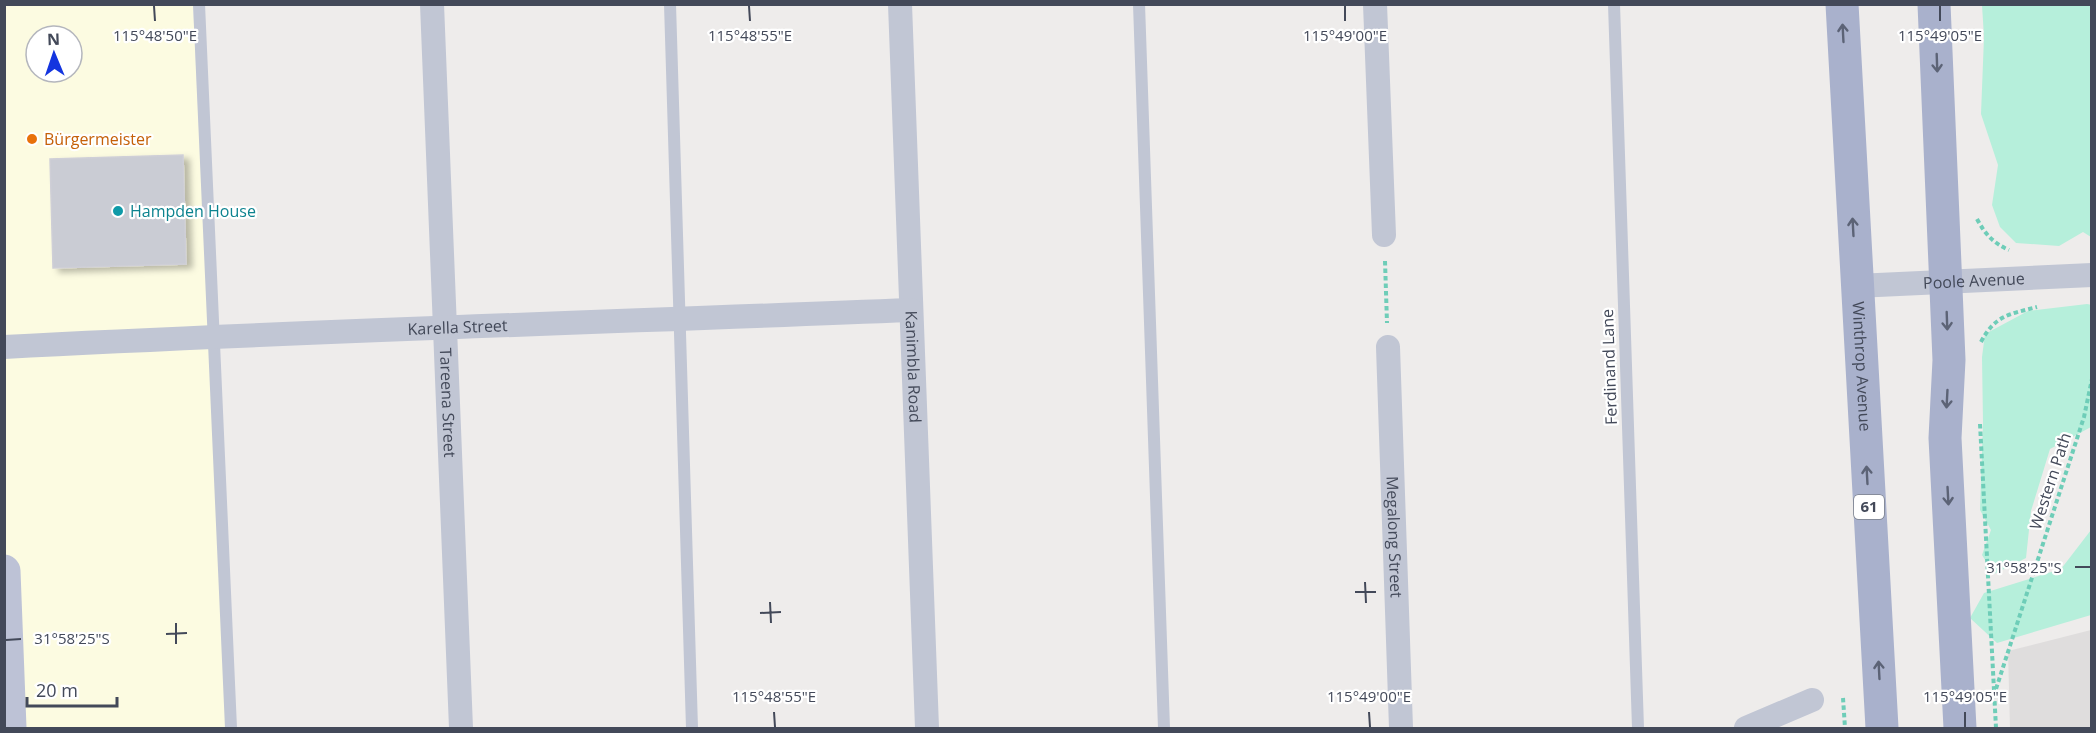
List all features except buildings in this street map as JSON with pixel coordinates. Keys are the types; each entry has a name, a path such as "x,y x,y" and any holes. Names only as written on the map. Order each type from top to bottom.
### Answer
{"main road":[{"name":"Winthrop Avenue","path":"1842,4 1882,729"},
{"path":"1934,4 1949,360 1945,438 1960,729"},
{"path":"4,571 10,729"}],"street":[{"name":"Tareena Street","path":"432,4 461,729"},
{"name":"Kanimbla Road","path":"900,4 927,729"},
{"path":"1376,4 1384,235"},
{"name":"Poole Avenue","path":"1856,286 2091,275"},
{"name":"Karella Street","path":"4,347 213,336 910,310"},
{"name":"Megalong Street","path":"1388,347 1401,729"},
{"path":"1746,729 1812,700"}],"lane":[{"path":"199,4 231,729"},
{"path":"670,4 692,729"},
{"path":"1139,4 1164,729"},
{"name":"Ferdinand Lane","path":"1614,4 1638,729"}],"path":[{"path":"1976,218 1984,233 1998,246 2014,253"},
{"path":"1384,235 1388,347"},
{"path":"1978,346 1988,328 1998,320 2037,307 2037,297"},
{"name":"Western Path","path":"1995,692 2084,417 2091,379"},
{"path":"1980,418 1996,729"},
{"path":"1844,699 1845,729"}],"shaded area":[{"path":"4,5 193,5 228,728 5,728"},
{"path":"2091,630 2091,728 2010,728 2008,651"}],"green space":[{"path":"1982,5 2091,5 2091,237 2083,232 2059,246 2016,243 2000,227 1992,205 1998,165 1981,114 1984,37"},
{"path":"2092,305 2091,427 2050,449 2031,511 2026,558 1994,574 1982,555 1991,530 1980,510 1983,423 1982,357 1985,334 2028,311"},
{"path":"2091,530 2091,615 1997,643 1970,618 1984,593 2061,569"}],"place":[{"name":"Bürgermeister","path":"32,139"},
{"name":"Hampden House","path":"118,211"}]}
